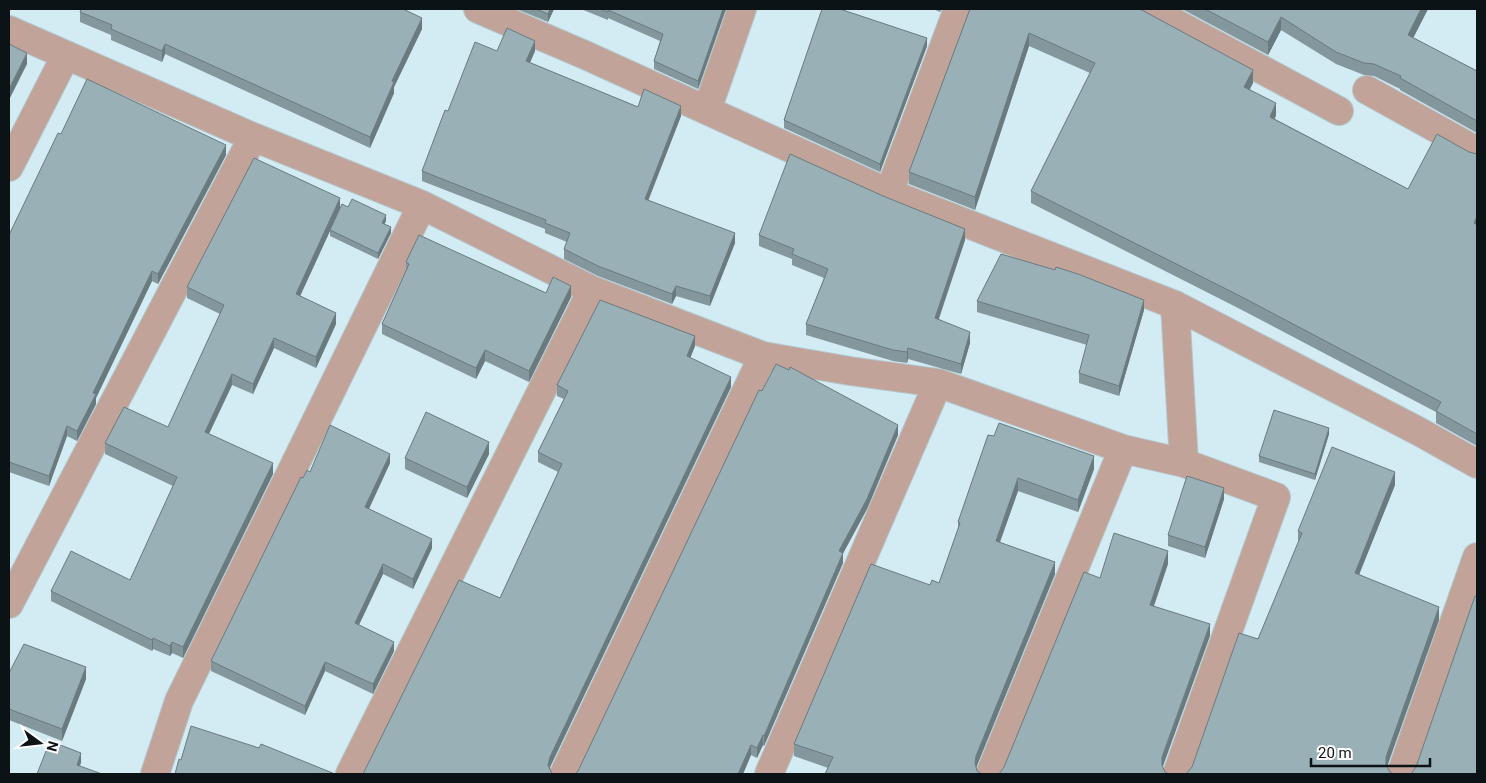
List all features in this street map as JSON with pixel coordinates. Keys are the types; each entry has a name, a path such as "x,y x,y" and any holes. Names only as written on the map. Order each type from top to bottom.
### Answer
{"street":[{"path":"478,9 889,192 1175,305 1477,464"},
{"path":"707,110 742,9"},
{"path":"889,192 958,9"},
{"path":"1149,9 1339,111"},
{"path":"9,30 253,138 422,205 592,290 763,356 850,371 938,383 1123,448 1184,463 1276,497 1177,774"},
{"path":"9,167 66,55"},
{"path":"1367,90 1477,151"},
{"path":"9,604 253,138"},
{"path":"155,774 179,701 422,205"},
{"path":"350,774 592,290"},
{"path":"1175,305 1184,463"},
{"path":"564,774 763,356"},
{"path":"769,774 938,383"},
{"path":"990,774 1123,448"},
{"path":"1401,774 1477,557"}],"building":[{"path":"81,9 403,9 422,18 392,81 394,82 370,137 165,44 162,51 111,29 112,25 80,12"},
{"path":"536,9 550,9 548,14"},
{"path":"600,9 723,9 698,81 654,61 663,34 608,10 608,12"},
{"path":"822,9 840,9 927,38 880,164 784,120"},
{"path":"970,9 1140,9 1253,70 1244,87 1276,103 1270,117 1408,189 1437,134 1469,152 1477,154 1477,216 1474,223 1477,225 1477,434 1436,411 1441,402 1240,296 1031,191 1095,63 1029,33 975,197 909,172"},
{"path":"1205,9 1421,9 1408,35 1477,71 1477,121 1400,78 1401,76 1374,64 1364,63 1336,52 1281,17 1268,42"},
{"path":"507,28 535,41 526,61 638,107 644,89 681,106 645,199 735,233 710,296 676,286 672,294 598,266 564,249 570,233 545,223 546,220 422,171 445,110 448,111 475,42 497,51"},
{"path":"9,44 27,53 9,89"},
{"path":"87,79 226,145 158,274 152,271 93,393 96,394 77,431 67,426 49,476 9,462 9,235 58,133 61,134"},
{"path":"790,154 883,196 965,229 935,318 970,332 961,364 908,348 907,352 893,350 806,324 828,269 792,254 794,249 759,235"},
{"path":"254,158 340,198 296,294 336,313 316,357 274,338 253,384 232,374 205,432 273,463 183,647 172,642 170,646 153,638 152,640 51,591 71,551 130,580 177,477 105,443 124,407 168,427 224,305 187,287"},
{"path":"352,199 386,215 382,223 391,227 378,253 330,230 342,204 348,207"},
{"path":"419,235 546,293 553,277 571,286 529,371 485,350 476,368 382,324 409,264 406,262"},
{"path":"1001,254 1055,270 1056,267 1078,274 1144,300 1119,386 1079,373 1089,335 977,301"},
{"path":"600,300 695,336 687,356 731,377 550,757 548,765 553,774 363,774 459,580 500,598 562,464 538,452 568,391 557,385"},
{"path":"776,364 789,370 790,367 898,425 867,499 839,551 843,553 764,736 757,748 751,745 738,774 575,774 759,390 762,391"},
{"path":"1274,410 1329,428 1315,474 1259,456"},
{"path":"426,412 489,442 467,487 405,458"},
{"path":"999,423 1094,456 1078,500 1018,478 996,541 1055,562 976,756 977,771 982,774 825,774 833,757 794,744 871,564 930,585 932,580 939,583 988,435 994,436"},
{"path":"330,425 390,454 365,507 432,539 413,579 383,564 355,623 394,642 373,684 325,662 305,706 211,661 301,477 303,478 307,470 310,472"},
{"path":"1332,447 1395,472 1355,573 1439,607 1386,757 1386,765 1393,774 1185,774 1192,767 1239,633 1258,639 1302,533 1298,531"},
{"path":"1187,476 1224,488 1205,547 1168,535"},
{"path":"1114,533 1168,551 1150,605 1210,624 1162,757 1162,765 1165,772 1169,774 999,774 1004,767 1084,572 1100,578"},
{"path":"1475,596 1477,597 1477,774 1411,774 1416,767"},
{"path":"24,644 86,667 62,729 9,709 9,673"},
{"path":"191,726 259,748 261,744 335,774 175,774"},
{"path":"50,741 81,753 77,765 102,774 37,774"}]}
